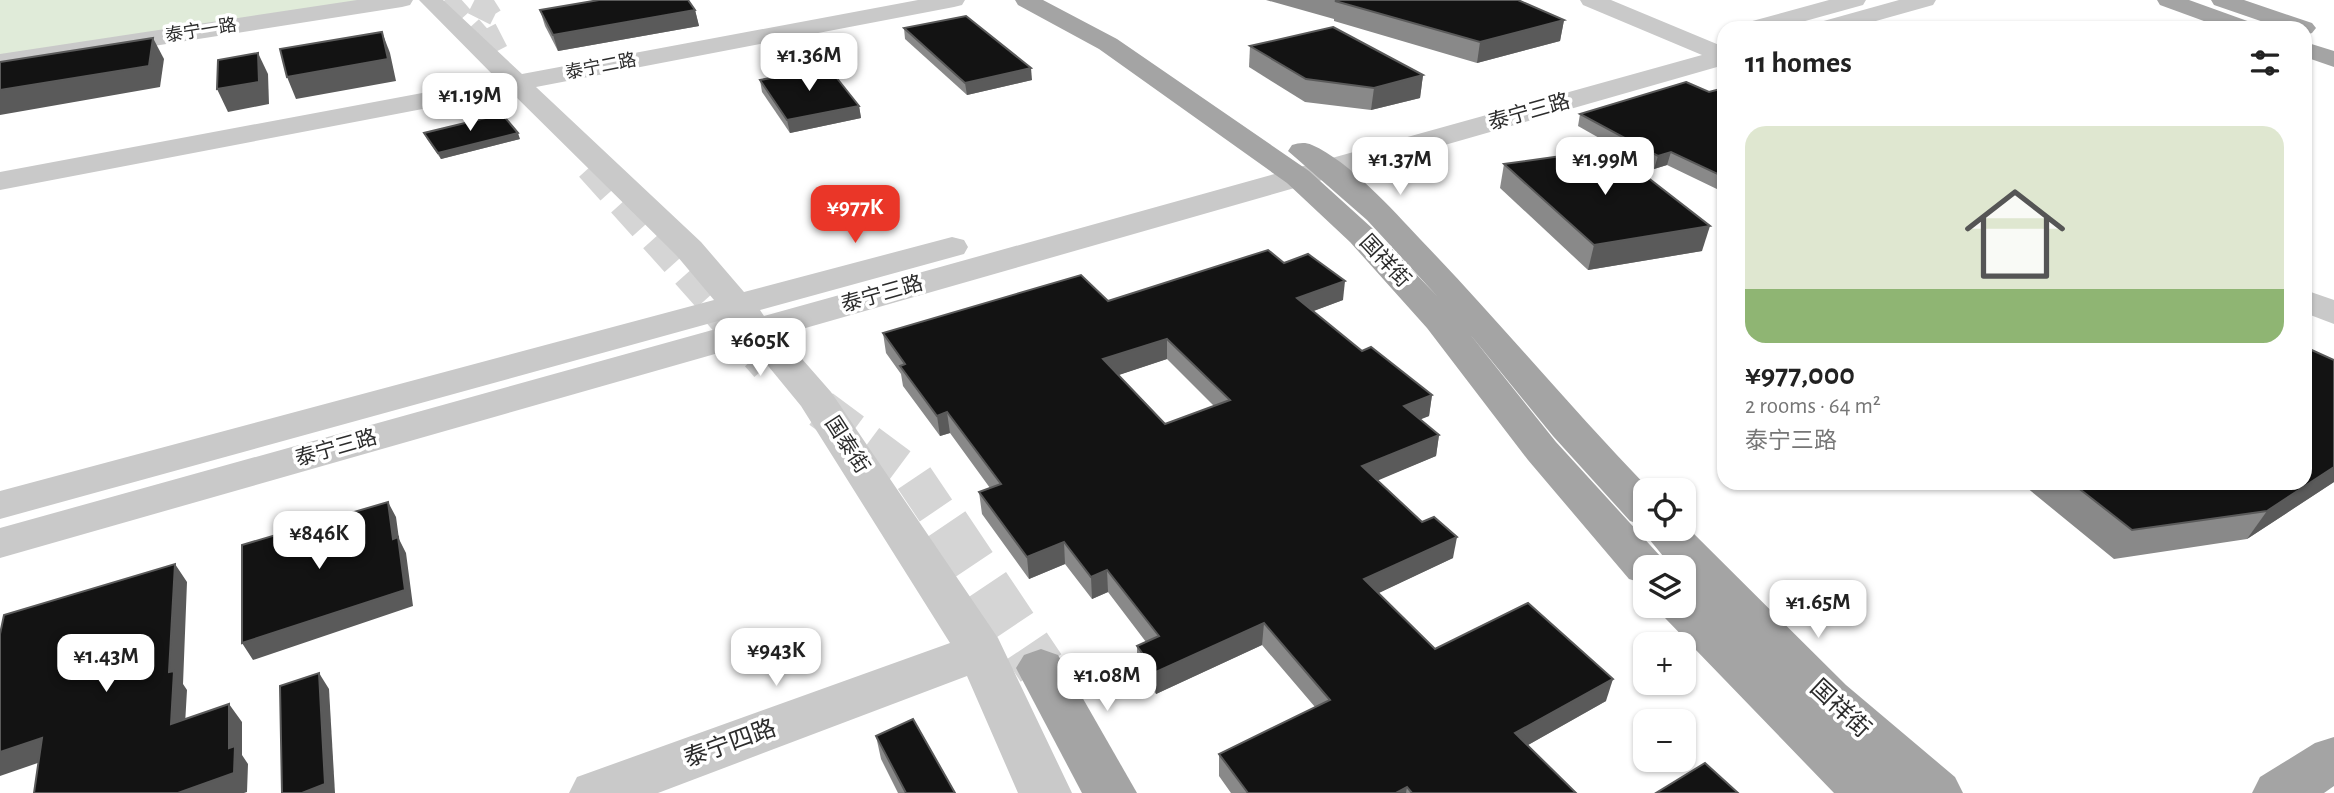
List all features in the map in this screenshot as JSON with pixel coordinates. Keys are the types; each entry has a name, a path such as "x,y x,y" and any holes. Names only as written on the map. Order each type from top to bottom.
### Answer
{"main road":[{"name":"国祥街","path":"1026,0 1108,44 1378,213 1467,308 1567,427 1633,498"},
{"name":"国祥街","path":"1060,0 1122,32 1301,164 1361,235 1440,320 1542,451 1634,555"},
{"path":"2168,0 2226,21"},
{"path":"2222,0 2284,21"},
{"path":"2312,31 2334,38"},
{"path":"2312,51 2334,59"},
{"name":"国祥街","path":"1674,541 1763,637 1888,755 1936,793"},
{"name":"国祥街","path":"1694,618 1869,793"},
{"path":"1041,668 1110,793"},
{"path":"2279,793 2334,759"}],"street":[{"name":"泰宁一路","path":"0,62 402,0"},
{"name":"国泰街","path":"430,0 690,249 817,400 981,651 1045,793"},
{"name":"泰宁二路","path":"0,181 954,0"},
{"path":"1591,0 1717,46"},
{"path":"1615,0 1717,46"},
{"path":"1778,21 1855,0"},
{"path":"1851,21 1926,0"},
{"name":"泰宁三路","path":"0,505 747,317 1717,46"},
{"path":"2312,289 2334,299"},
{"path":"2312,303 2334,313"},
{"name":"泰宁三路","path":"0,542 747,317"},
{"name":"泰宁四路","path":"596,793 981,651"}],"green space":[{"path":"0,0 377,0 0,58"}],"building":[{"path":"599,0 688,0 695,10 553,35 540,10"},
{"path":"1518,0 1564,20 1480,42 1335,1"},
{"path":"966,16 1031,68 965,83 904,28"},
{"path":"1333,27 1423,75 1374,88 1306,79 1250,46"},
{"path":"382,32 388,59 287,77 280,49"},
{"path":"153,38 149,66 0,90 0,62"},
{"path":"258,53 259,82 217,89 218,60"},
{"path":"828,67 859,106 787,120 760,80"},
{"path":"1686,82 1709,92 1717,90 1717,174 1671,152 1658,156 1580,114"},
{"path":"502,114 518,133 438,153 424,133"},
{"path":"1611,149 1710,226 1594,245 1504,164"},
{"path":"1268,250 1284,263 1308,254 1345,281 1297,298 1362,351 1371,347 1432,395 1404,406 1439,435 1362,466 1422,522 1434,517 1457,537 1364,579 1435,649 1528,603 1613,679 1515,733 1576,793 1412,793 1407,787 1396,793 1248,793 1219,754 1330,700 1264,623 1156,672 1137,646 1159,636 1107,570 1091,577 1064,542 1027,557 979,492 1001,484 947,412 937,416 900,366 905,364 883,333 1081,275 1108,301","holes":["1167,339 1230,400 1165,424 1103,359"]},
{"path":"2312,350 2334,360 2334,467 2312,481"},
{"path":"2081,490 2299,490 2267,511 2132,530"},
{"path":"388,502 393,539 398,537 405,590 242,643 242,545"},
{"path":"175,564 169,672 174,671 171,724 229,704 229,748 235,746 234,773 178,793 34,793 42,738 0,752 0,634 4,615"},
{"path":"319,673 325,784 302,793 282,793 280,686"},
{"path":"913,719 955,793 906,793 876,736"},
{"path":"1705,763 1738,793 1656,793 1690,772 1696,772 1696,769"}],"tunnel":[{"path":"445,0 494,55"},
{"path":"494,0 486,5 479,19 496,52"},
{"path":"591,166 722,312"},
{"path":"721,310 769,364"},
{"path":"821,409 914,478 947,527"},
{"path":"945,525 1041,668"}]}
